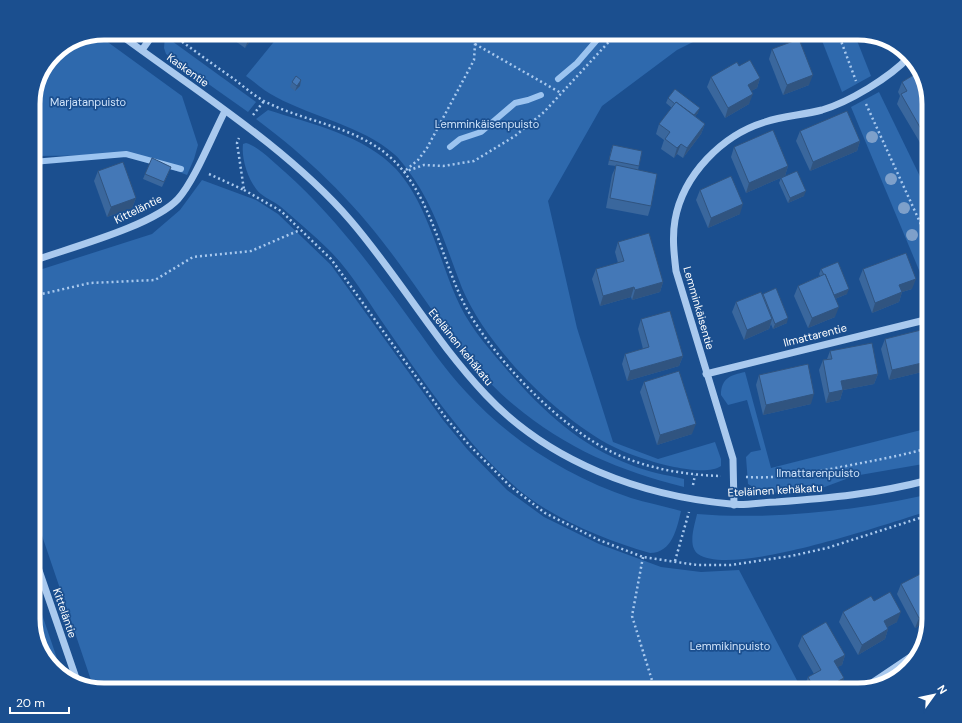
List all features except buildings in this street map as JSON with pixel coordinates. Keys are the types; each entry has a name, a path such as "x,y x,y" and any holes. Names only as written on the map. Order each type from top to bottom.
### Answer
{"street":[{"name":"Kaskentie","path":"128,40 225,111"},
{"path":"142,50 149,40"},
{"name":"Lemminkäisentie","path":"734,505 732,476 733,459 676,271 673,245 675,219 688,186 709,156 738,133 765,122 822,110 861,92 884,78 905,61"},
{"name":"Kitteläntie","path":"40,259 117,232 165,211 178,199 197,169 225,111"},
{"name":"Eteläinen kehäkatu","path":"225,111 309,178 351,221 452,357 507,416 527,432 554,450 613,479 634,486 734,505 827,499 866,494 922,482"},
{"name":"Ilmattarentie","path":"706,374 922,321"},
{"name":"Kitteläntie","path":"40,574 74,675"},
{"path":"875,681 909,658"}],"path":[{"path":"180,40 264,101 365,140 390,157 404,172 428,214 459,294 468,312 495,350 528,388 585,436 616,454 643,464 695,475 766,478 806,473 905,455 922,450"},
{"path":"404,172 418,160 427,148 474,60 473,40"},
{"path":"404,172 424,165 443,166 474,161 514,136 544,112 610,40"},
{"path":"841,40 861,92 922,227"},
{"path":"474,44 561,93"},
{"path":"239,162 244,190"},
{"path":"197,169 244,190 281,211 331,259 446,418 470,446 510,486 545,513 599,540 643,557 697,565 731,565 791,556 827,548 922,517"},
{"path":"40,294 90,283 155,280 193,257 251,251 300,230"},
{"path":"675,561 691,498 695,475"},
{"path":"643,557 632,616 653,683"}],"green space":[{"name":"Marjatanpuisto","path":"105,40 182,96 198,145 187,175 135,155 40,156 40,100 42,88 53,65 72,49 84,43"},
{"path":"165,40 171,40 256,102 248,112 166,54 164,48"},
{"name":"Lemminkäisenpuisto","path":"275,40 697,40 677,50 602,106 548,201 577,328 613,442 658,459 715,442 721,459 721,466 715,469 706,470 687,469 658,463 637,456 614,447 592,435 548,400 526,379 506,356 488,333 473,310 462,288 432,211 416,182 398,157 381,144 367,136 272,95 246,76"},
{"path":"822,40 857,40 871,76 842,92"},
{"path":"879,92 922,181 922,277 851,107"},
{"path":"268,110 336,132 369,147 383,157 396,169 416,198 431,230 456,297 465,315 482,340 515,380 560,423 594,447 612,457 637,467 684,479 684,487 615,465 574,446 534,420 496,389 479,371 447,331 389,250 344,196 293,148 256,119"},
{"path":"246,143 256,148 272,160 319,205 378,276 435,355 467,393 502,427 542,456 585,479 631,498 681,511 675,532 664,549 650,553 632,548 576,526 525,495 492,465 442,407 358,285 337,258 281,207 263,196 257,190 247,171 243,157 243,144"},
{"name":"Lemmikinpuisto","path":"202,180 256,200 278,214 331,265 443,420 467,449 507,490 544,517 599,544 661,567 701,572 739,570 798,683 92,682 40,530 40,270 152,234 180,210"},
{"name":"Ilmattarenpuisto","path":"745,372 771,468 922,430 922,464 854,476 822,488 783,493 762,492 748,484 746,457 751,452 761,450 747,400 728,405 721,395 721,389 725,381 735,374"},
{"path":"922,496 922,513 847,536 775,554 743,559 716,560 698,554 693,546 692,540 697,514 754,516 814,513"},
{"path":"40,609 59,664 53,658 42,635"}],"waterway":[{"path":"558,79 577,63 597,40"},
{"path":"450,147 460,139 481,132 515,103 541,95"},
{"path":"40,161 126,154 181,169"}]}
